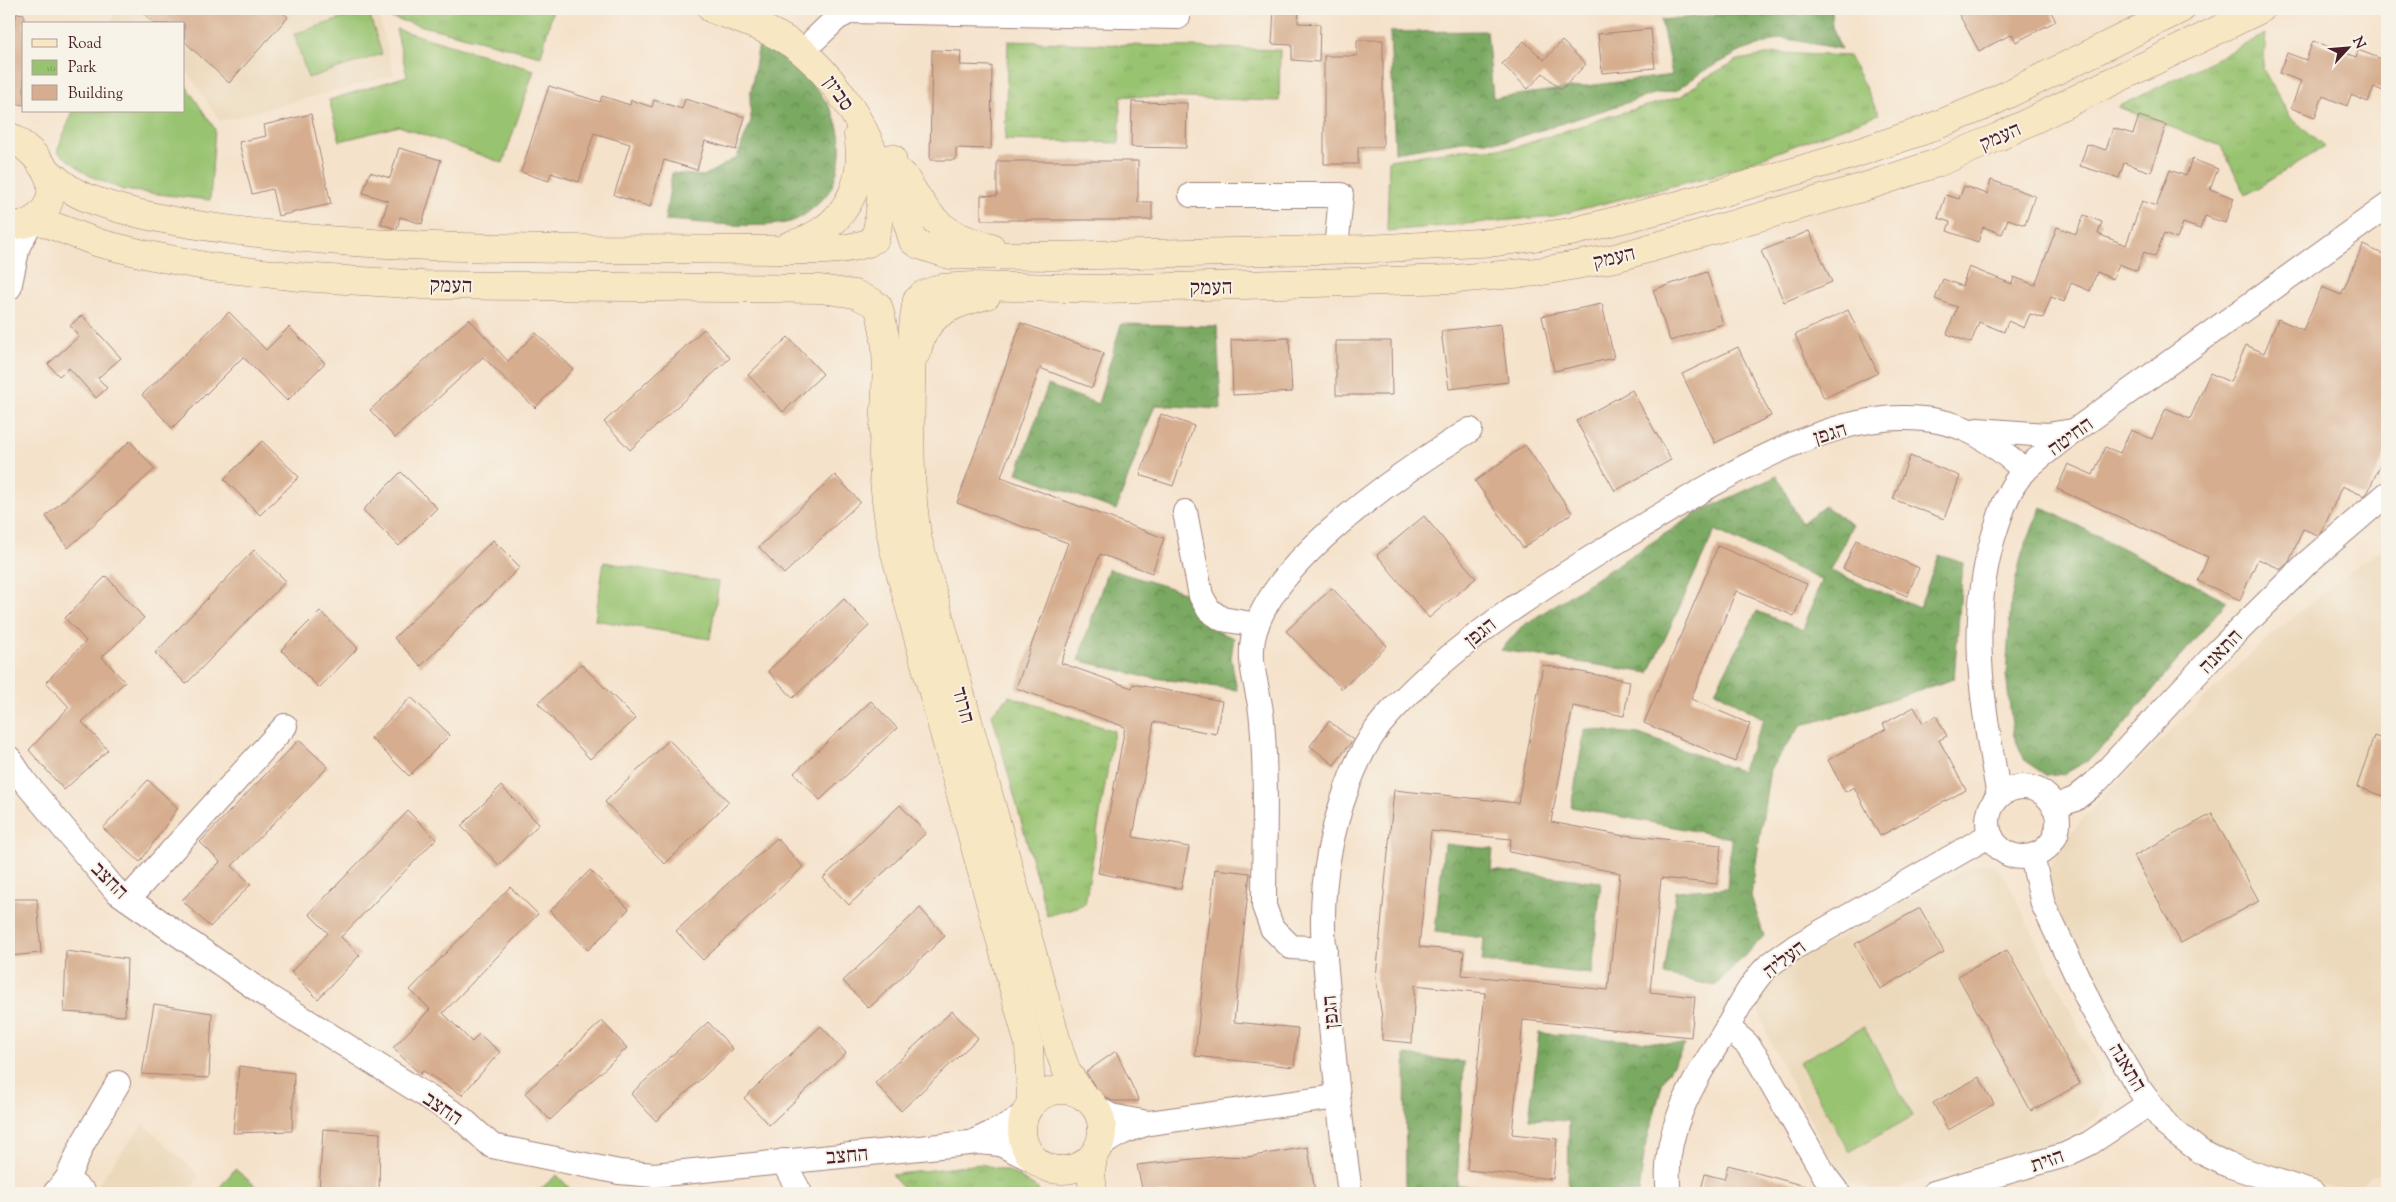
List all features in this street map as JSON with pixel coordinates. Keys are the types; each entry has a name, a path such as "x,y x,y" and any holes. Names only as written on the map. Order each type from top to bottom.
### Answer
{"main road":[{"name":"סביון","path":"712,9 775,34 793,45 817,63 853,111 870,147 881,185 879,218 872,241"},
{"name":"סביון","path":"759,9 783,19 829,51 868,103 891,157 916,243"},
{"name":"העמק","path":"916,243 950,255 1034,256 1336,250 1470,244 1523,239 1607,224 1851,155 1925,130 1984,106 2181,9"},
{"name":"העמק","path":"919,297 941,288 955,287 1103,289 1454,279 1519,274 1615,258 1861,188 1937,163 1998,137 2261,9"},
{"path":"771,250 807,240 822,232 846,206 854,190 860,168 861,150 853,111"},
{"name":"העמק","path":"9,136 32,153 42,166 65,186 84,197 156,216 226,230 303,238 424,246 827,250 855,248 872,241"},
{"path":"891,157 926,212 938,225 972,242 1034,256"},
{"path":"25,222 40,217 48,205 51,191 49,178 42,166"},
{"name":"העמק","path":"25,222 148,255 210,267 300,278 423,285 820,290 855,294 875,304"},
{"path":"894,234 916,243 929,264 927,286 919,297 899,308 875,304 864,294 858,285 856,274 861,252 872,241 894,234"},
{"path":"911,383 920,338 935,316 962,302 1009,288"},
{"path":"820,290 851,306 862,316 878,347 885,377"},
{"name":"חרוד","path":"919,297 912,321 910,484 918,540 1052,1027 1067,1072 1089,1102"},
{"name":"חרוד","path":"875,304 884,324 884,486 893,546 1029,1045 1028,1108"},
{"path":"1062,1193 1050,1174 1026,1150 1022,1137 1022,1127 1028,1108 1045,1094 1063,1090 1077,1093 1089,1102 1102,1125 1102,1136 1095,1153 1091,1173 1093,1193"},
{"path":"1038,1162 1048,1168 1063,1171 1076,1168 1095,1153"}],"street":[{"path":"814,40 837,18 851,11 1178,17"},
{"path":"1190,195 1340,194 1336,250"},
{"name":"החיטה","path":"1999,796 1980,682 1979,635 1983,589 1992,540 2004,505 2016,480 2059,442 2080,429 2387,206"},
{"path":"9,288 25,222"},
{"name":"הגפן","path":"1350,1193 1337,1097 1323,927 1325,880 1332,839 1347,787 1366,745 1387,715 1423,679 1497,619 1576,567 1712,483 1784,448 1848,426 1867,422 1902,417 1938,420 1968,429 1996,445 2025,471"},
{"path":"1968,429 2047,435 2080,429"},
{"path":"1325,949 1291,947 1280,939 1272,928 1264,906 1262,720 1250,663 1254,637 1262,613 1284,579 1313,546 1390,483 1434,452 1470,430"},
{"name":"התאנה","path":"2054,807 2075,799 2095,783 2218,651 2308,562 2387,494"},
{"path":"1185,512 1201,596 1209,610 1222,619 1258,625"},
{"path":"128,899 285,726"},
{"name":"החצב","path":"9,749 26,782"},
{"name":"החצב","path":"9,758 26,782 116,892 268,996 460,1118 492,1146 619,1172 654,1175 961,1144 1000,1144 1038,1162"},
{"path":"2030,788 2048,798 2054,807 2057,816 2054,837 2049,845 2032,856 2022,857 2007,853 1995,844 1990,835 1988,814 1999,796 2008,790 2030,788"},
{"name":"העליה","path":"1669,1193 1667,1174 1673,1133 1690,1088 1749,991 1767,968 1795,947 1990,835"},
{"name":"התאנה","path":"2032,856 2044,904 2091,1006 2140,1090 2167,1126 2201,1152 2228,1164 2265,1185 2313,1193"},
{"path":"1727,1027 1747,1044 1759,1061 1825,1176 1838,1193"},
{"path":"69,1188 84,1143 118,1083"},
{"path":"1095,1153 1107,1140 1120,1133 1149,1123 1337,1097"},
{"path":"1089,1102 1122,1119 1149,1123"},
{"name":"הזית","path":"1934,1193 2065,1155 2090,1143 2150,1103"},
{"name":"החצב","path":"961,1144 983,1139 1011,1124 1028,1108"},
{"path":"783,1161 800,1193"}],"shaded area":[{"path":"113,9 377,9 394,75 220,121 185,68 185,22 112,22"},
{"path":"2387,546 2387,1171 2371,1175 2353,1193 2226,1159 2184,1132 2105,1020 2049,888 2051,862 2063,841 2111,788 2271,635 2358,565"},
{"path":"1981,864 1993,864 2007,880 2104,1080 2107,1097 2098,1116 2079,1131 2052,1144 1884,1191 1850,1182 1834,1167 1768,1037 1760,1016 1760,997 1774,978 1796,960 1970,867"},
{"path":"143,1124 200,1176 186,1193 110,1193 98,1184"}],"green space":[{"path":"388,9 553,9 541,56 391,18"},
{"path":"1778,9 1831,9 1832,27 1841,49 1782,38 1742,51 1702,72 1677,90 1654,94 1507,141 1462,141 1395,152 1390,32 1487,31 1493,98 1672,75 1661,20"},
{"path":"368,10 382,54 308,78 294,34"},
{"path":"396,29 534,70 503,163 399,126 340,141 329,100 407,76"},
{"path":"2266,34 2263,69 2291,118 2325,146 2246,195 2221,146 2118,107"},
{"path":"1008,41 1280,50 1279,101 1121,96 1119,143 1005,140"},
{"path":"759,43 797,70 826,101 835,119 840,139 839,161 832,186 814,207 801,217 790,222 745,225 665,220 672,173 704,176 737,157 751,121 750,97"},
{"path":"1777,53 1849,56 1879,114 1716,175 1554,216 1387,231 1389,160 1458,150 1513,148 1610,116 1680,97 1705,78 1738,60"},
{"path":"185,84 215,129 210,200 123,190 88,175 57,151 73,112 185,112"},
{"path":"1121,324 1217,326 1221,409 1155,405 1116,510 1017,473 1048,385 1098,404"},
{"path":"1777,476 1801,523 1825,506 1852,525 1831,571 1919,608 1939,555 1963,563 1954,679 1838,716 1801,725 1770,769 1751,896 1764,936 1715,986 1664,975 1676,891 1727,888 1731,838 1571,807 1585,729 1639,734 1741,771 1764,719 1715,691 1757,611 1803,630 1821,580 1715,530 1649,673 1501,650 1521,627 1697,513"},
{"path":"2041,507 2227,601 2117,733 2089,760 2064,774 2047,776 2025,761 2013,734 2006,675 2011,600 2022,553"},
{"path":"604,562 719,582 710,639 595,620"},
{"path":"1108,569 1184,592 1192,611 1202,623 1234,638 1231,658 1237,690 1141,676 1078,660"},
{"path":"1009,696 1114,731 1085,904 1047,916 992,714"},
{"path":"1444,844 1493,849 1491,870 1601,882 1592,974 1482,962 1484,938 1435,932"},
{"path":"1864,1027 1913,1116 1849,1152 1799,1062"},
{"path":"1539,1033 1685,1045 1663,1081 1645,1148 1639,1193 1568,1193 1569,1121 1529,1119"},
{"path":"1405,1055 1464,1062 1457,1185 1549,1188 1549,1193 1406,1193"},
{"path":"981,1164 1011,1172 1038,1189 1039,1193 908,1193 891,1175"},
{"path":"235,1169 264,1193 215,1193"},
{"path":"557,1175 574,1193 536,1193"}],"building":[{"path":"139,9 279,9 288,17 229,83 185,42 185,22 153,22"},
{"path":"1274,9 1299,9 1298,23 1320,24 1319,62 1292,60 1292,45 1272,44"},
{"path":"1956,9 2049,9 2056,21 2016,42 2012,34 1979,51"},
{"path":"17,13 24,14 24,22 22,22 22,105 9,102 9,50"},
{"path":"1651,29 1655,68 1602,73 1598,34"},
{"path":"1357,40 1383,40 1383,147 1358,147 1358,164 1324,164 1324,56 1357,56"},
{"path":"1524,41 1544,60 1562,41 1586,64 1561,90 1543,73 1528,89 1502,64"},
{"path":"2313,41 2356,57 2358,50 2387,61 2387,93 2374,87 2368,102 2351,95 2347,106 2323,96 2315,117 2291,108 2301,81 2279,73 2287,53 2306,60"},
{"path":"932,50 961,51 960,65 992,66 991,149 956,148 956,160 930,160"},
{"path":"549,86 600,102 602,96 630,105 631,100 652,107 654,100 682,109 685,99 745,117 736,150 705,141 697,170 664,160 650,207 614,195 630,144 594,133 579,182 551,173 549,181 521,172"},
{"path":"1132,102 1187,103 1186,148 1131,147"},
{"path":"311,114 331,204 278,216 272,189 252,194 239,142 266,136 264,125"},
{"path":"2139,116 2166,125 2151,172 2124,163 2119,178 2080,166 2087,144 2106,150 2113,128 2133,134"},
{"path":"399,148 441,160 422,224 400,217 397,229 381,224 388,201 363,193 370,172 390,178"},
{"path":"2192,159 2218,169 2210,189 2234,198 2225,223 2205,216 2200,229 2183,223 2177,239 2164,234 2155,257 2144,252 2137,271 2119,264 2113,279 2097,272 2090,291 2071,283 2064,302 2051,297 2043,318 2030,314 2024,328 2008,321 2004,332 1979,322 1971,343 1947,334 1957,307 1935,299 1943,279 1962,286 1969,267 2012,284 2014,277 2035,285 2057,227 2076,234 2084,215 2102,222 2098,234 2126,245 2142,201 2156,206 2170,170 2186,176"},
{"path":"997,161 1138,161 1138,202 1152,202 1152,220 981,220 981,195 997,196"},
{"path":"1991,180 2035,196 2025,225 2008,219 2002,234 1983,227 1978,242 1947,231 1950,222 1938,218 1946,195 1959,199 1964,186 1987,194"},
{"path":"1809,231 1832,282 1784,302 1761,251"},
{"path":"2363,245 2387,256 2387,449 2368,492 2364,496 2342,486 2322,532 2318,535 2303,529 2289,562 2281,569 2258,559 2240,600 2198,581 2208,557 2057,489 2068,464 2093,475 2105,447 2120,453 2131,430 2152,439 2166,408 2190,419 2210,373 2230,382 2246,345 2264,353 2278,319 2303,330 2322,287 2341,295"},
{"path":"1707,272 1723,324 1670,341 1653,290"},
{"path":"1602,304 1614,358 1554,371 1542,316"},
{"path":"1848,310 1878,373 1824,398 1795,335"},
{"path":"229,312 266,350 289,327 325,363 287,401 243,357 172,428 142,395"},
{"path":"82,315 121,358 98,378 107,388 96,398 69,368 59,376 48,364 79,336 70,326"},
{"path":"469,319 508,361 536,333 573,369 535,408 483,357 395,438 370,410"},
{"path":"1021,323 1104,353 1092,388 1040,368 1001,477 1164,538 1152,573 1100,554 1061,663 1132,688 1133,684 1222,701 1216,734 1154,722 1133,837 1189,847 1181,889 1098,873 1125,727 1016,688 1068,543 957,503"},
{"path":"1501,324 1508,382 1449,389 1441,331"},
{"path":"704,329 730,358 630,450 604,422"},
{"path":"788,337 823,374 783,412 748,375"},
{"path":"1289,338 1292,392 1233,395 1231,340"},
{"path":"1336,341 1391,341 1392,395 1336,395"},
{"path":"1738,347 1771,416 1715,443 1682,374"},
{"path":"1632,390 1671,460 1615,491 1576,421"},
{"path":"1161,414 1194,426 1173,486 1140,475"},
{"path":"130,441 155,469 68,548 46,516"},
{"path":"262,441 299,477 260,515 224,479"},
{"path":"1525,445 1572,513 1523,548 1475,481"},
{"path":"1910,456 1960,476 1944,519 1893,499"},
{"path":"401,472 437,508 399,546 363,510"},
{"path":"835,475 860,502 784,574 759,547"},
{"path":"1424,516 1476,578 1429,618 1377,555"},
{"path":"493,540 520,567 421,666 394,638"},
{"path":"1856,540 1919,568 1907,596 1843,569"},
{"path":"1718,546 1807,584 1794,616 1736,591 1691,699 1750,724 1735,762 1644,723"},
{"path":"254,550 286,581 186,684 155,653"},
{"path":"106,576 144,618 102,657 125,682 82,722 108,750 64,790 29,750 69,707 46,682 86,641 65,618"},
{"path":"1332,588 1387,646 1342,689 1286,631"},
{"path":"844,599 869,626 793,698 768,671"},
{"path":"320,611 358,648 319,688 281,650"},
{"path":"581,664 636,719 590,759 538,703"},
{"path":"1543,665 1630,681 1624,716 1573,706 1551,822 1624,836 1721,845 1717,884 1661,878 1650,992 1695,997 1691,1037 1523,1020 1512,1134 1557,1139 1553,1179 1467,1170 1485,993 1415,985 1412,1043 1382,1040 1382,1017 1376,978 1394,790 1518,803","holes":["1431,831 1511,839 1509,852 1620,873 1608,990 1462,975 1464,951 1419,947"]},
{"path":"411,697 450,735 409,776 371,738"},
{"path":"871,701 897,728 820,800 794,773"},
{"path":"1914,707 1923,723 1936,716 1947,736 1939,740 1966,790 1880,836 1854,787 1845,792 1828,760 1886,729 1883,724"},
{"path":"1329,721 1353,740 1334,765 1310,746"},
{"path":"2374,736 2387,741 2387,797 2357,787"},
{"path":"299,740 328,767 232,866 251,884 210,927 182,900 220,862 200,842"},
{"path":"669,740 729,802 665,864 605,802"},
{"path":"148,780 178,808 140,862 103,828"},
{"path":"501,786 539,824 499,865 461,826"},
{"path":"900,805 926,833 849,905 823,878"},
{"path":"408,811 436,839 341,937 360,955 318,999 291,972 328,933 309,914"},
{"path":"2212,814 2259,901 2181,943 2134,856"},
{"path":"777,838 803,867 703,960 676,931"},
{"path":"1215,869 1250,873 1234,1022 1298,1028 1294,1067 1195,1056"},
{"path":"590,870 629,909 588,950 550,911"},
{"path":"510,887 538,914 443,1013 472,1042 479,1034 500,1052 462,1095 423,1071 420,1074 393,1048 430,1009 410,990"},
{"path":"9,899 37,899 41,953 9,956"},
{"path":"920,908 945,936 869,1008 843,981"},
{"path":"1920,908 1944,952 1880,989 1855,944"},
{"path":"2007,950 2080,1084 2031,1111 1958,976"},
{"path":"66,951 127,959 125,1016 64,1012"},
{"path":"154,1004 212,1013 209,1078 142,1074"},
{"path":"952,1011 978,1038 901,1111 875,1083"},
{"path":"602,1021 627,1048 550,1120 525,1093"},
{"path":"708,1022 733,1049 656,1121 631,1094"},
{"path":"821,1026 846,1053 769,1125 744,1098"},
{"path":"1116,1051 1139,1101 1112,1101 1098,1092 1086,1072"},
{"path":"239,1066 294,1073 292,1131 233,1133"},
{"path":"1979,1077 1994,1104 1948,1130 1933,1103"},
{"path":"323,1129 380,1133 379,1193 319,1191"},
{"path":"1308,1147 1315,1193 1251,1193 1250,1190 1226,1189 1223,1193 1143,1193 1137,1165 1222,1156 1247,1157"},
{"path":"1728,1165 1812,1188 1811,1193 1700,1193 1705,1174 1724,1179"}]}
